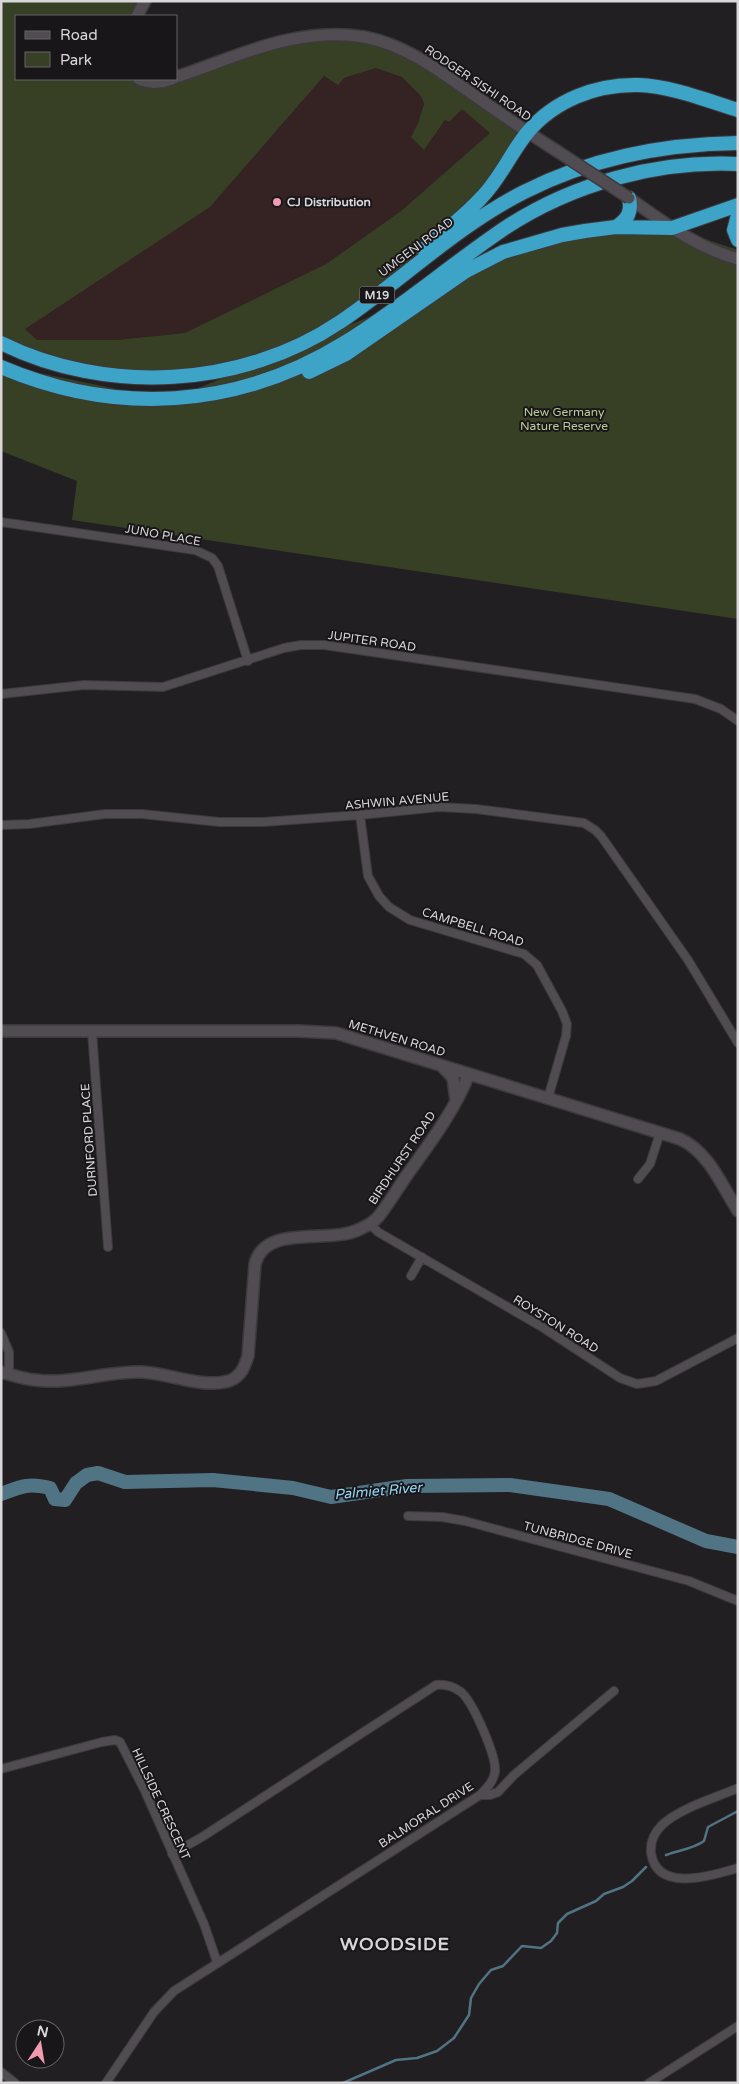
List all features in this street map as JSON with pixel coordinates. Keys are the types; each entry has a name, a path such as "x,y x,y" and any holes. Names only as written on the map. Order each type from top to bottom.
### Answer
{"highway":[{"path":"308,342 360,303 481,198 497,180 527,132 551,111 574,97 622,85 659,87 738,110"},
{"name":"UMGENI ROAD","path":"1,343 28,354 76,369 136,377 172,377 213,372 275,355 308,342 346,318 484,216 547,181 576,169 618,157 687,146 738,143"},
{"name":"M19","path":"1,367 39,382 80,393 133,399 170,400 209,395 274,378 344,344 506,227 534,211 578,191 625,176 664,168 702,164 738,164"},
{"path":"616,228 628,217 631,206 629,198"},
{"path":"170,400 215,398 244,394 298,377 330,362 363,343 490,258 531,243 562,235 616,228 672,228 738,205"},
{"path":"738,215 734,230 738,240"}],"street":[{"path":"138,15 145,1"},
{"name":"RODGER SISHI ROAD","path":"178,76 236,54 287,40 318,36 364,38 389,45 433,67 672,228 712,250 738,259"},
{"path":"143,80 162,82 169,80"},
{"name":"JUNO PLACE","path":"1,522 196,550 205,554 218,566 248,660"},
{"name":"JUPITER ROAD","path":"1,694 84,685 163,687 284,648 301,645 324,645 695,699 721,709 738,720"},
{"name":"ASHWIN AVENUE","path":"1,825 29,824 105,814 142,814 219,822 263,822 457,807 565,820 590,826 606,843 688,960 738,1043"},
{"name":"CAMPBELL ROAD","path":"360,815 368,876 379,896 389,907 410,920 524,954 537,965 567,1024 566,1036 548,1098"},
{"name":"METHVEN ROAD","path":"1,1030 326,1032 548,1098 686,1142 699,1152 709,1164 737,1206"},
{"name":"DURNFORD PLACE","path":"92,1032 108,1247"},
{"path":"442,1066 449,1072 455,1082 456,1102"},
{"name":"BIRDHURST ROAD","path":"5,1373 35,1380 139,1372 165,1374 211,1383 234,1379 245,1367 248,1356 255,1264 258,1255 264,1247 282,1239 351,1233 370,1224 384,1209 456,1102 469,1074"},
{"path":"638,1179 650,1164 660,1133"},
{"name":"ROYSTON ROAD","path":"370,1224 378,1232 542,1327 620,1378 637,1384 656,1381 738,1338"},
{"path":"411,1276 422,1257"},
{"path":"1,1333 9,1352 5,1373"},
{"name":"TUNBRIDGE DRIVE","path":"408,1516 442,1517 465,1521 690,1581 738,1601"},
{"name":"BALMORAL DRIVE","path":"106,2083 164,2000 174,1991 480,1795 490,1784 494,1772 494,1757 464,1695 452,1687 436,1685 202,1837 172,1854"},
{"path":"480,1795 490,1795 498,1792 514,1775 614,1691"},
{"name":"HILLSIDE CRESCENT","path":"1,1769 102,1742 118,1740 144,1789 204,1924 217,1962"},
{"path":"738,1788 669,1820 657,1831 651,1852 656,1866 662,1872 678,1878 697,1878 738,1868"},
{"path":"649,2083 738,2026"},
{"path":"1,2072 14,2083"}],"shaded area":[{"path":"377,68 402,77 421,96 424,104 411,137 424,150 445,120 449,122 462,108 490,133 401,211 326,264 185,333 116,340 36,340 24,328 210,207 324,76 344,78"}],"green space":[{"path":"1,1 144,1 137,15 15,15 15,80 141,80 152,84 165,80 178,80 178,76 279,44 354,38 390,46 526,132 460,217 404,266 307,340 211,371 101,373 1,341","holes":["376,68 402,77 421,96 424,104 411,137 424,150 445,120 449,122 462,109 490,133 401,211 326,264 185,333 116,340 37,340 25,329 210,207 324,76 338,85 344,78"]},
{"name":"New Germany Nature Reserve","path":"672,228 738,250 738,619 72,520 77,481 1,451 1,365 170,400 450,283 531,243"}],"waterway":[{"name":"Palmiet River","path":"1,1494 20,1487 36,1486 50,1488 55,1499 65,1500 76,1483 87,1475 98,1473 125,1482 213,1480 293,1488 331,1497 407,1486 510,1485 609,1499 706,1541 738,1547"},
{"path":"666,1855 700,1844 704,1841 708,1827 738,1811"},
{"path":"343,2083 396,2060 417,2058 437,2051 454,2038 469,2015 471,1998 479,1984 491,1970 503,1966 522,1946 541,1948 551,1941 557,1933 558,1923 567,1914 596,1901 604,1894 623,1887 646,1867"}],"place":[{"name":"CJ Distribution","path":"277,202"}],"district":[{"name":"WOODSIDE","path":"395,1944"}]}
